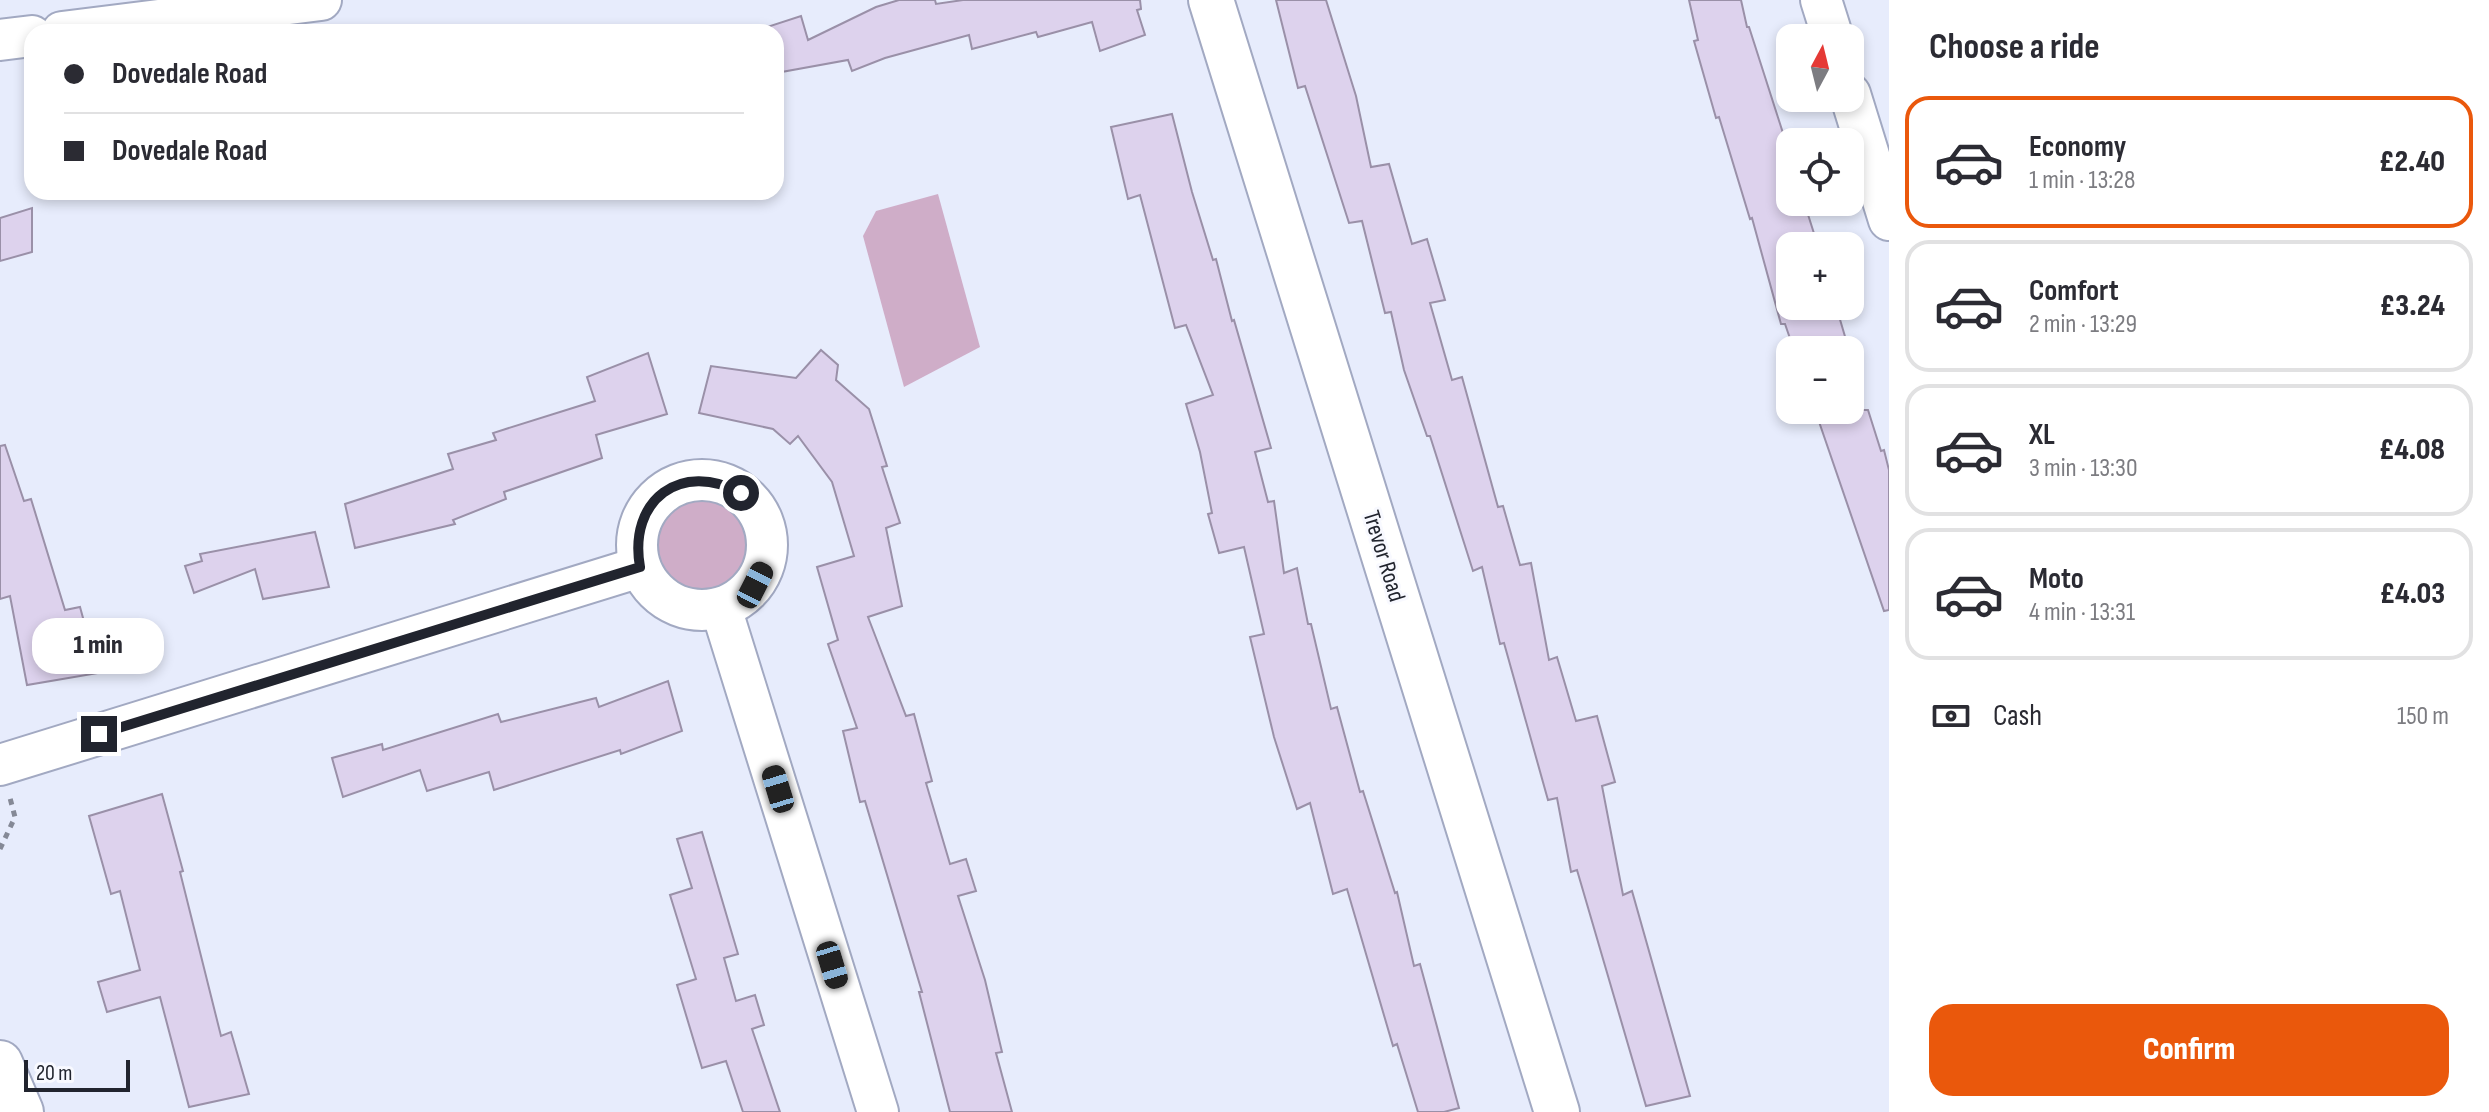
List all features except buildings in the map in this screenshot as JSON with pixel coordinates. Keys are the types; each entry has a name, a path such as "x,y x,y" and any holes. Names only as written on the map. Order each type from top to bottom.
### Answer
{"street":[{"path":"109,24 210,7 321,0"},
{"name":"Trevor Road","path":"1211,0 1557,1112"},
{"path":"1821,0 1829,24"},
{"path":"0,40 24,37"},
{"path":"1856,112 1889,220"},
{"path":"702,480 723,483 741,493 756,507 765,525 768,546 765,567 755,585 740,599 721,608 701,611 681,608 664,599 649,585 640,567 636,546 639,526 648,507 663,493 681,483 702,480"},
{"path":"1,764 640,567"},
{"path":"721,608 878,1112"},
{"path":"0,1063 21,1112"}],"path":[{"path":"0,849 15,817 1,764"}],"shaded area":[{"path":"938,194 980,347 904,387 863,236 876,211"},
{"path":"702,500 720,504 736,514 746,530 750,548 746,566 736,582 720,592 702,596 684,592 668,582 658,566 654,548 658,530 668,514 684,504"}],"route":[{"path":"99,734 640,567 636,546 639,526 648,507 663,493 681,483 702,480 723,483 741,493"}]}
